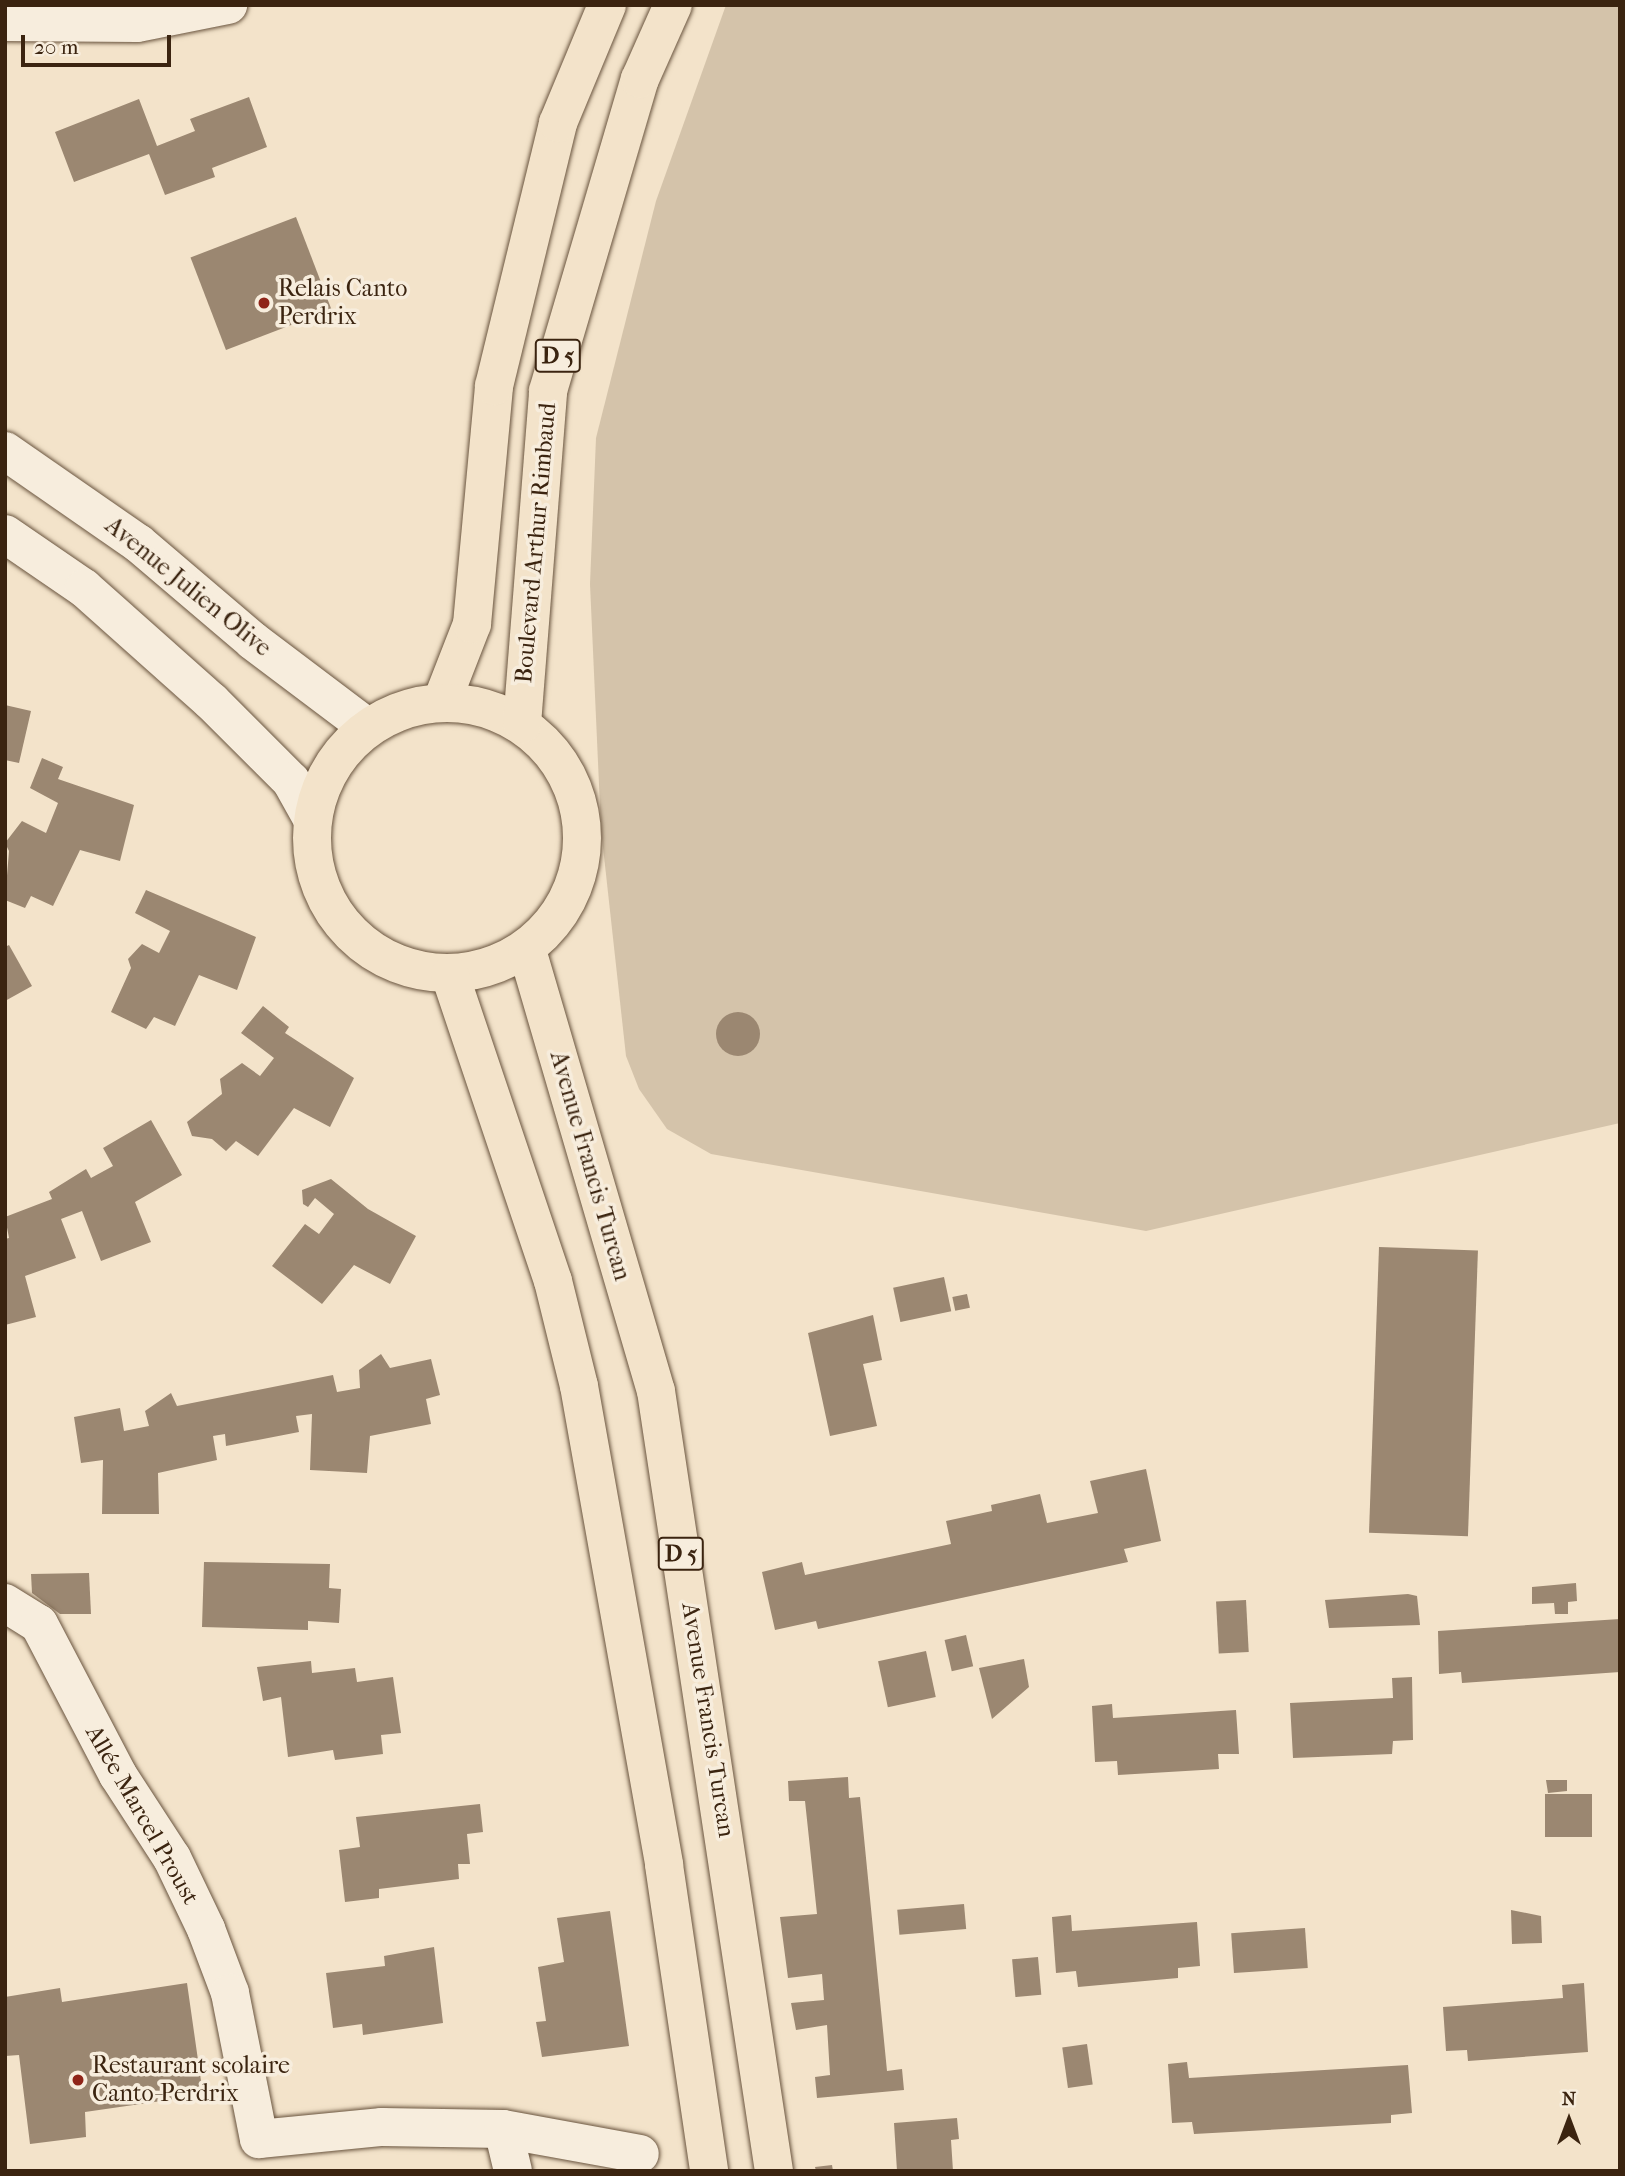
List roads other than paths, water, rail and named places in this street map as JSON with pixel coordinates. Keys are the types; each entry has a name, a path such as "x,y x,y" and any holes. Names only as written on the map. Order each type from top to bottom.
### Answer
{"main road":[{"name":"D 5","path":"442,701 472,624 494,386 558,122 607,5"},
{"name":"Boulevard Arthur Rimbaud","path":"522,724 548,391 640,79 673,5"},
{"path":"442,701 484,706 522,724 568,772 585,835 570,900 527,950 490,969 450,975 374,954 322,895 312,817 330,767 367,727 402,709 442,701"},
{"name":"Avenue Francis Turcan","path":"527,950 656,1391 774,2171"},
{"path":"450,975 553,1281 579,1385 664,1865 709,2171"}],"street":[{"path":"5,22 137,23 228,5"},
{"name":"Avenue Julien Olive","path":"5,451 138,543 253,641 367,727"},
{"path":"5,534 84,588 211,701 291,781 312,817"},
{"name":"Allée Marcel Proust","path":"5,1602 39,1624 118,1775 172,1858 206,1929 230,1993 260,2139 382,2127 503,2129 640,2154"},
{"path":"503,2129 513,2171"}],"place":[{"name":"Relais Canto Perdrix","path":"264,303"},
{"name":"Restaurant scolaire Canto-Perdrix","path":"78,2080"}]}
